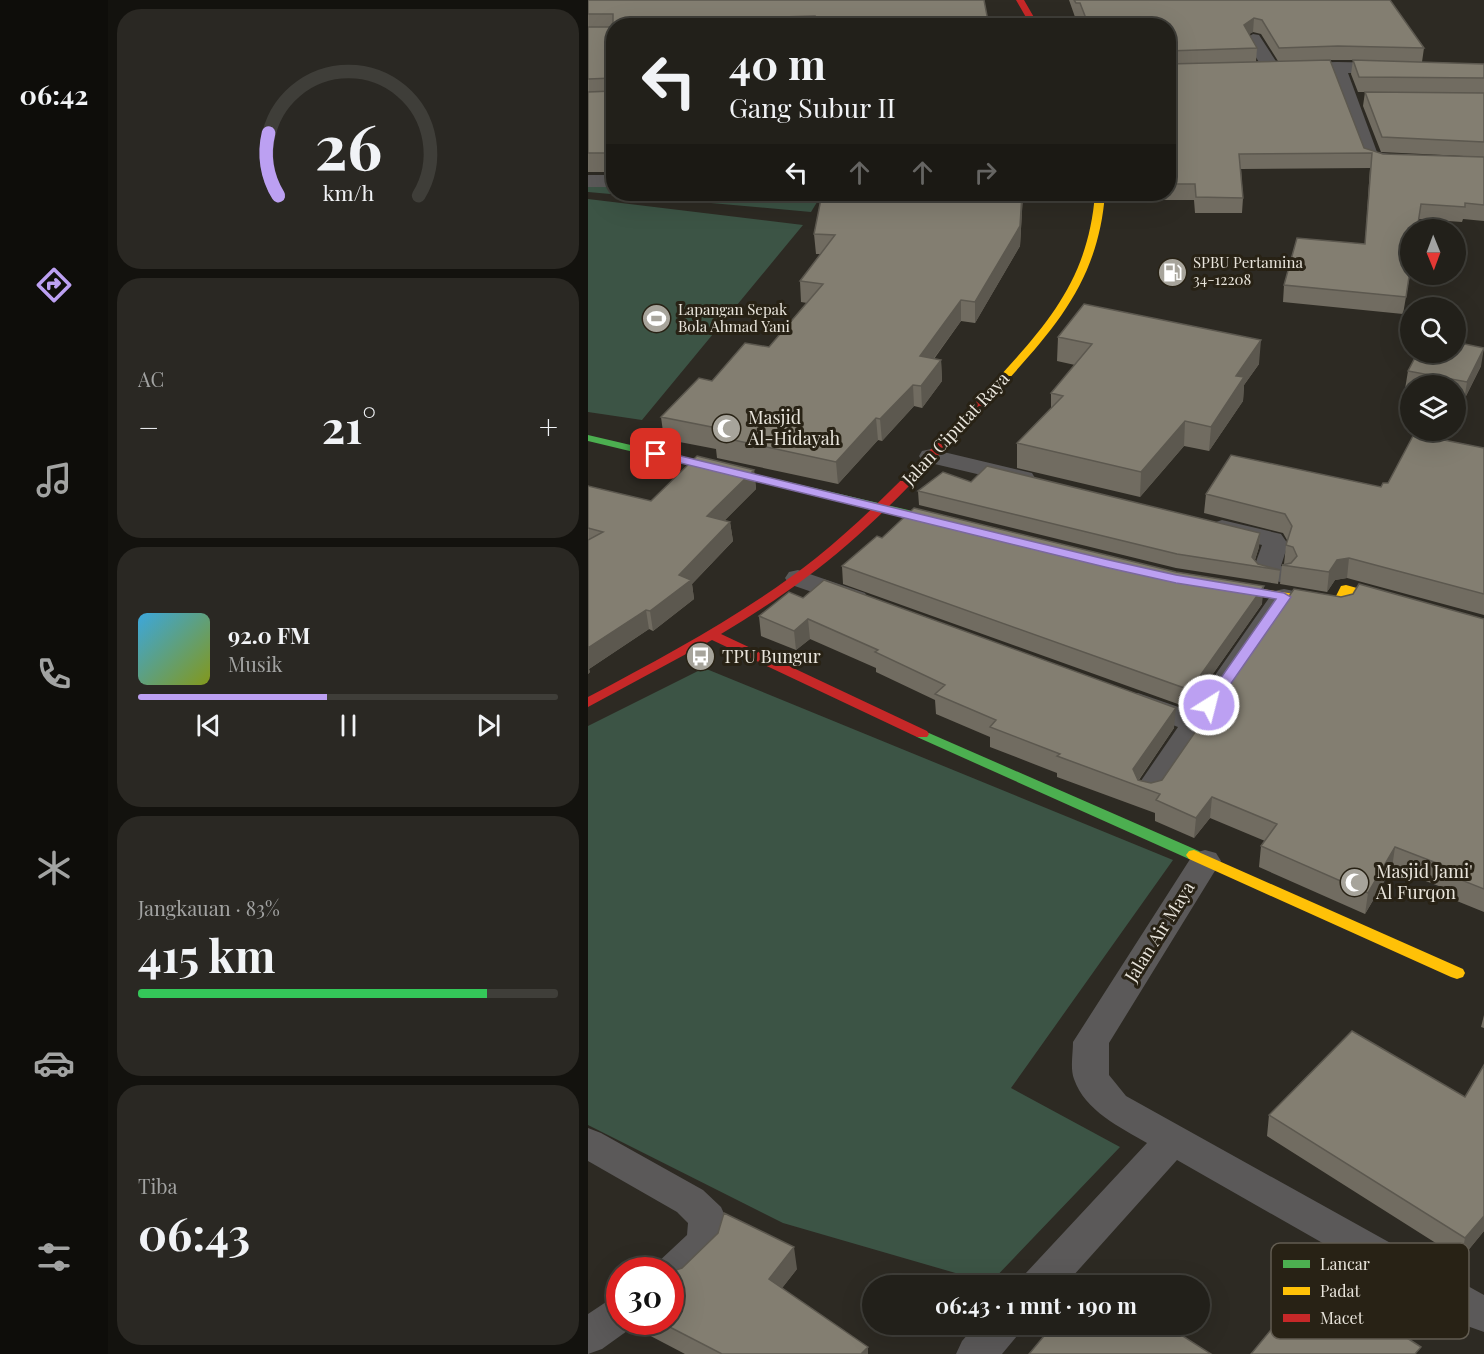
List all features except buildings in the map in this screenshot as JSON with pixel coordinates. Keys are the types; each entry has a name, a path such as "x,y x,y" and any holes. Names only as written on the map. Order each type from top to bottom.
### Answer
{"street":[{"path":"1020,0 1030,18"},
{"path":"1253,39 1272,69"},
{"path":"1337,67 1371,158 1381,161 1415,162"},
{"path":"1249,70 1337,67 1404,69"},
{"path":"1350,99 1373,99"},
{"path":"588,180 606,181"},
{"name":"Jalan Ciputat Raya","path":"588,703 711,634 798,578 881,508 1036,342 1073,285 1086,259 1095,232 1099,201"},
{"path":"588,438 960,526"},
{"path":"931,456 1050,485"},
{"path":"1202,523 1272,540 1275,544 1266,570 1282,586"},
{"path":"798,578 879,608"},
{"path":"1198,582 1282,586 1338,605 1346,589 1484,627"},
{"path":"1149,791 1196,723 1282,586"},
{"name":"Jalan Air Maya","path":"711,634 905,726 1205,861 1091,1042 1091,1078 1113,1106 1171,1141 1354,1243"},
{"path":"1109,691 1196,723"},
{"path":"1205,861 1457,973"},
{"path":"1049,1275 1171,1141"},
{"path":"588,1143 690,1201 707,1218 706,1241 684,1262"},
{"name":"Jalan Air Maya","path":"1469,1307 1484,1315"},
{"path":"588,1336 606,1324"},
{"path":"976,1354 993,1335"}],"green space":[{"path":"588,183 606,183 606,194 588,192"},
{"name":"Lapangan Sepak Bola Ahmad Yani","path":"588,199 803,225 642,420 588,412"},
{"path":"688,201 818,201 811,212"},
{"path":"704,668 1173,860 1011,1088 1120,1147 998,1275 962,1275 783,1223 588,1125 588,726"}],"traffic: fast":[{"path":"588,438 951,524"},
{"path":"922,734 1194,855"}],"traffic: slow":[{"path":"992,391 1025,355 1070,294 1091,250 1098,222 1100,201"},
{"path":"1217,586 1338,605 1346,589 1484,627"},
{"path":"1194,855 1457,973"}],"traffic: jam":[{"path":"1020,0 1030,18"},
{"path":"588,703 678,654 736,619 820,561 888,501 992,391"},
{"path":"711,634 922,734"}],"place":[{"name":"SPBU Pertamina 34-12208","path":"1172,272"},
{"name":"Lapangan Sepak Bola Ahmad Yani","path":"657,319"},
{"name":"Masjid Al-Hidayah","path":"727,428"},
{"name":"TPU Bungur","path":"701,657"},
{"name":"Masjid Jami' Al Furqon","path":"1355,882"}],"route":[{"path":"656,454 1109,564 1176,579 1284,597 1209,705"}]}
